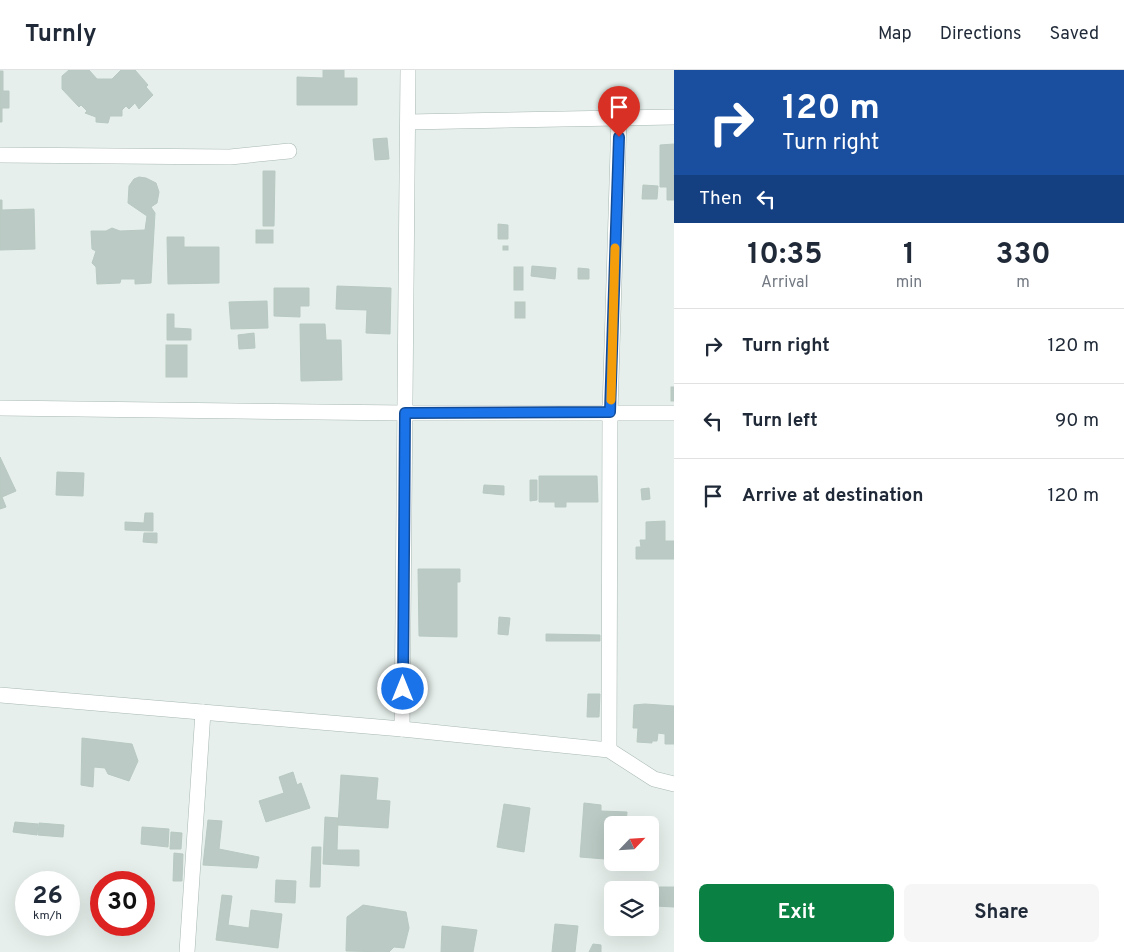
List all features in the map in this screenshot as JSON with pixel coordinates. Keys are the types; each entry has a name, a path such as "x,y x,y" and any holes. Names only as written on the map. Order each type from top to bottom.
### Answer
{"street":[{"path":"402,729 408,70"},
{"path":"408,122 674,117"},
{"path":"609,750 610,412 620,118"},
{"path":"0,155 220,157 289,151"},
{"path":"0,408 405,413 674,413"},
{"path":"0,695 402,729 609,750 654,779 674,784"},
{"path":"187,952 203,712"}],"building":[{"path":"69,70 89,70 97,79 112,79 121,70 135,70 148,85 146,87 153,95 139,109 135,103 129,109 126,106 122,110 122,116 110,116 108,123 96,122 96,117 85,113 87,111 81,105 79,107 62,89 62,76"},
{"path":"323,70 344,70 344,78 357,78 357,105 297,105 297,77 323,78"},
{"path":"0,71 3,71 3,91 9,91 9,108 2,108 2,122 0,122"},
{"path":"387,138 389,159 375,160 373,139"},
{"path":"674,144 674,200 667,200 667,187 660,187 660,145"},
{"path":"263,171 275,171 274,226 263,226"},
{"path":"139,177 156,183 159,192 157,203 151,207 155,213 151,283 135,284 135,279 121,279 120,283 97,284 96,267 92,263 96,251 92,249 91,231 106,231 112,228 120,231 145,230 147,216 128,203 129,186 134,179"},
{"path":"643,185 658,186 657,199 642,199"},
{"path":"0,200 2,200 2,210 34,209 35,249 0,250"},
{"path":"498,224 508,225 508,239 498,239"},
{"path":"256,230 273,230 273,243 256,243"},
{"path":"167,237 184,237 184,247 219,247 219,283 168,284"},
{"path":"503,246 508,246 508,250 503,250"},
{"path":"532,266 556,268 555,279 531,276"},
{"path":"514,267 523,267 523,290 514,290"},
{"path":"578,268 589,269 589,279 578,279"},
{"path":"337,286 391,288 390,334 366,333 367,310 336,309"},
{"path":"274,288 309,288 309,306 300,306 300,317 274,316"},
{"path":"267,301 268,328 231,329 229,302"},
{"path":"515,302 525,302 525,318 515,318"},
{"path":"167,314 174,314 174,328 191,329 191,340 167,340"},
{"path":"300,324 325,324 326,340 341,340 342,380 301,381"},
{"path":"254,333 255,348 239,349 238,335"},
{"path":"166,345 187,345 187,377 166,377"},
{"path":"671,387 674,387 674,401 671,401"},
{"path":"0,457 16,491 2,497 6,507 0,509"},
{"path":"57,472 84,473 83,496 56,495"},
{"path":"539,476 597,476 598,502 566,502 566,507 555,507 555,502 539,502"},
{"path":"530,480 537,480 537,500 530,501"},
{"path":"484,485 504,486 504,495 483,493"},
{"path":"649,488 650,499 642,500 641,489"},
{"path":"145,513 153,513 153,531 125,530 125,522 144,523"},
{"path":"665,521 665,541 674,541 674,559 636,559 636,547 641,547 640,540 646,540 646,522"},
{"path":"144,533 157,533 157,543 143,542"},
{"path":"418,569 460,569 460,582 457,582 457,637 419,636"},
{"path":"499,617 510,618 508,635 498,634"},
{"path":"546,634 600,635 600,641 546,641"},
{"path":"588,694 600,694 599,717 587,717"},
{"path":"634,705 674,706 674,744 665,744 665,734 658,733 657,741 652,741 652,743 637,742 638,728 633,728"},
{"path":"82,738 132,744 138,761 129,781 108,774 105,768 94,767 93,787 81,785"},
{"path":"293,772 297,785 301,783 310,808 266,822 259,801 284,793 279,777"},
{"path":"341,775 378,778 376,800 390,801 388,828 338,825"},
{"path":"584,803 601,805 601,811 627,812 627,816 604,816 604,859 580,857"},
{"path":"504,804 530,808 524,852 497,847"},
{"path":"325,817 338,818 337,850 359,850 359,866 323,864"},
{"path":"208,820 222,821 219,849 259,857 257,868 203,865"},
{"path":"15,822 38,824 37,835 13,832"},
{"path":"39,823 64,825 63,837 38,835"},
{"path":"142,827 169,829 168,847 141,844"},
{"path":"171,832 182,833 181,849 170,849"},
{"path":"312,847 321,847 320,887 310,887"},
{"path":"174,853 183,854 182,881 173,881"},
{"path":"276,880 296,881 295,903 275,902"},
{"path":"659,887 674,887 674,907 659,906"},
{"path":"222,895 232,896 228,925 249,928 251,910 282,914 278,948 216,940"},
{"path":"363,905 406,912 409,928 404,948 394,947 389,952 346,951 347,917"},
{"path":"555,924 578,926 575,952 552,952"},
{"path":"442,926 477,930 473,952 441,952"},
{"path":"593,944 601,945 601,952 589,952"}],"slow traffic":[{"path":"611,400 615,248"}],"route":[{"path":"403,689 405,413 610,412 619,137"}]}
